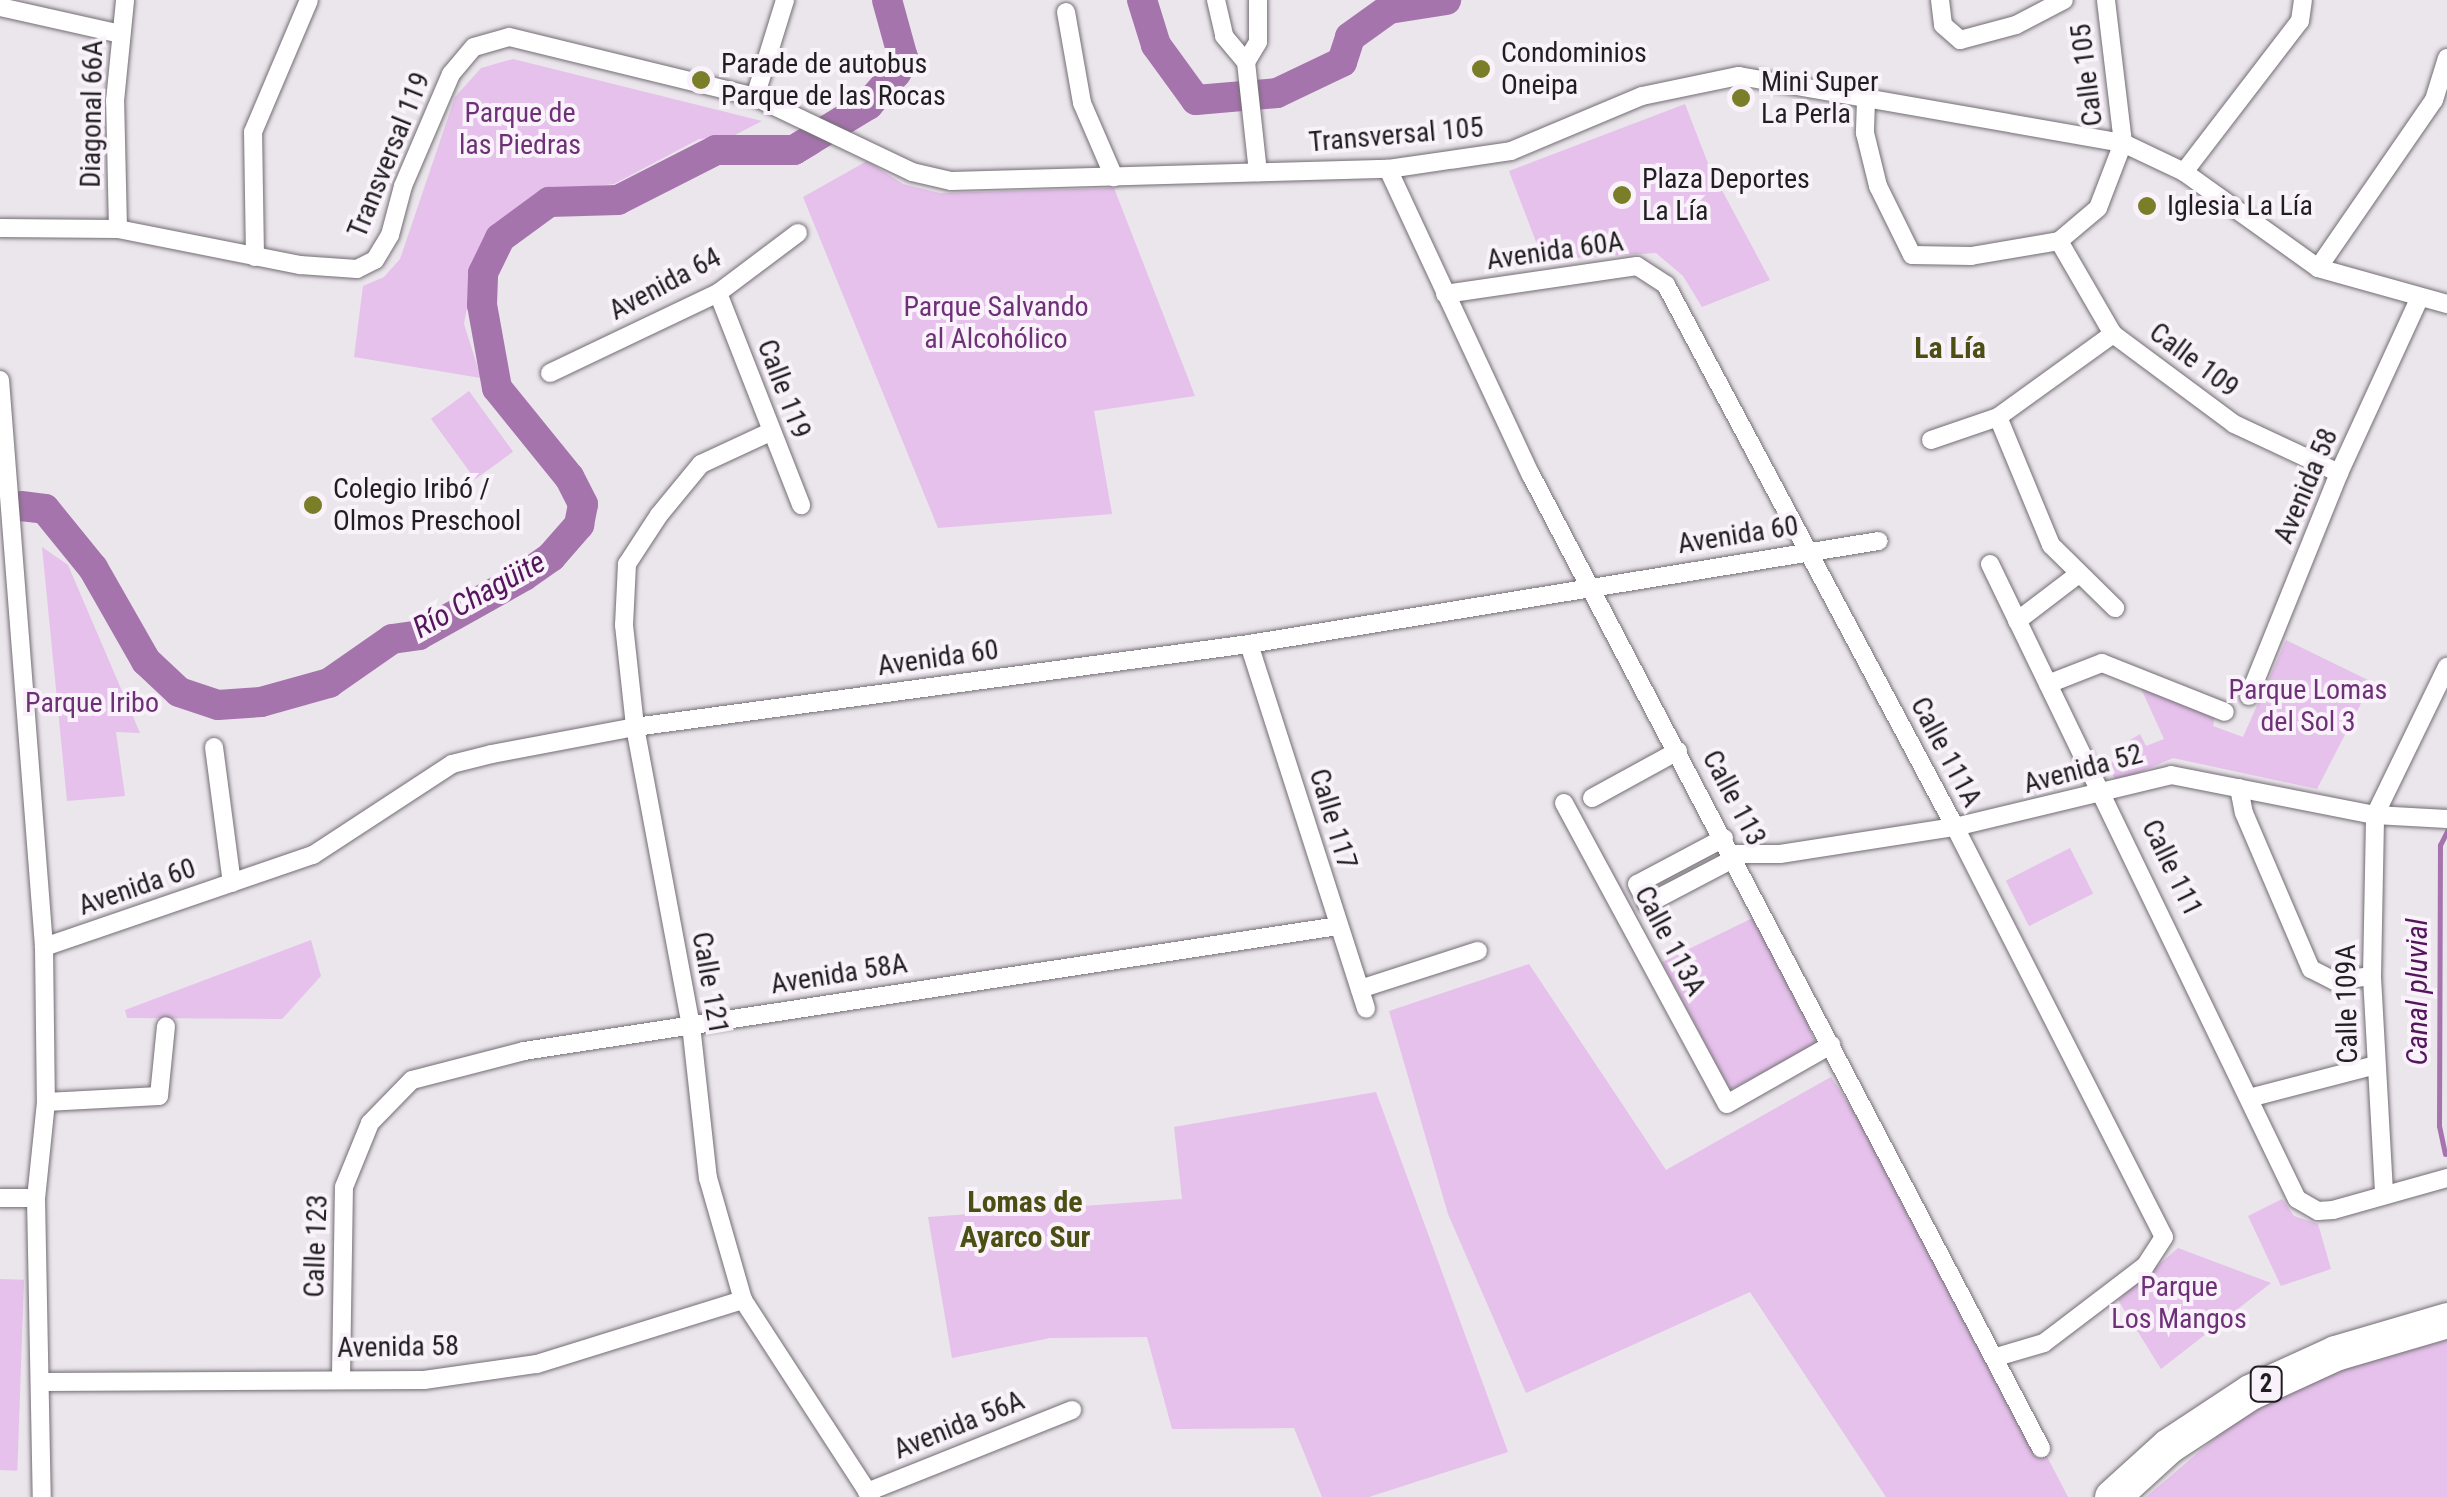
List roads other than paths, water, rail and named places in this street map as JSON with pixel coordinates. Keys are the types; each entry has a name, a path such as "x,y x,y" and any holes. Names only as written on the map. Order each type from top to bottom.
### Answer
{"highway":[{"name":"2","path":"2112,1497 2168,1446 2250,1392 2334,1353 2447,1320"}],"street":[{"name":"Diagonal 66A","path":"118,229 124,0"},
{"path":"255,257 253,132 309,0"},
{"path":"755,97 784,0"},
{"path":"1216,0 1224,36 1247,69 1258,172"},
{"path":"1247,69 1258,42 1258,0"},
{"path":"1940,0 1942,25 1960,40 2016,25 2064,0"},
{"name":"Calle 105","path":"2106,0 2123,143"},
{"path":"2184,172 2300,21 2304,0"},
{"path":"0,7 121,34"},
{"path":"1066,12 1082,103 1114,177"},
{"name":"Transversal 119","path":"0,228 118,229 335,270 375,260 451,74 489,41 509,36 755,97"},
{"path":"2318,268 2434,100 2447,58"},
{"name":"Transversal 105","path":"755,97 816,121 912,172 951,180 1114,177 1388,169 1511,151 1625,102 1739,76 2123,143 2184,172 2318,268 2419,300"},
{"path":"1866,101 1865,134 1878,186 1912,255 1971,256 2059,241 2098,208 2123,143"},
{"name":"Calle 113","path":"1388,169 1445,294 1592,586 2040,1448"},
{"name":"Avenida 64","path":"550,373 718,293 798,232"},
{"name":"Calle 109","path":"2059,241 2114,334 2234,424 2339,474"},
{"name":"Avenida 60A","path":"1445,294 1637,266 1666,284"},
{"name":"Calle 111A","path":"1666,284 1955,826 2164,1237 2160,1250 2044,1343 1996,1357"},
{"name":"Calle 119","path":"718,293 801,505"},
{"path":"2419,300 2447,304"},
{"name":"Avenida 58","path":"2250,696 2339,474 2419,300"},
{"path":"1931,440 1998,417 2114,334"},
{"path":"0,380 9,608 44,947 46,1102 36,1198 43,1382 42,1497"},
{"path":"1998,417 2051,545 2076,576 2114,608"},
{"name":"Calle 121","path":"770,432 700,464 627,564 624,625 635,727 691,1025 708,1178 743,1300 869,1494"},
{"name":"Avenida 60","path":"44,947 313,855 452,764 635,727 1250,644 1879,542"},
{"name":"Calle 111","path":"1990,564 2253,1097 2297,1199 2318,1211 2384,1192"},
{"path":"2017,621 2076,576"},
{"name":"Calle 117","path":"1250,644 1366,1009"},
{"path":"2048,684 2102,663 2225,712"},
{"path":"2375,815 2447,667"},
{"path":"214,747 232,883"},
{"path":"1592,798 1678,750"},
{"name":"Avenida 52","path":"1730,850 1780,854 1955,826 2171,774 2375,815 2447,819"},
{"path":"2239,788 2311,969 2334,981 2372,976"},
{"name":"Calle 113A","path":"1564,803 1727,1104 1831,1044"},
{"name":"Calle 109A","path":"2375,815 2372,976 2384,1192"},
{"path":"1730,850 1647,904 1637,884 1730,850"},
{"name":"Avenida 58A","path":"370,1123 412,1080 446,1068 691,1025 1338,926"},
{"path":"1360,990 1478,951"},
{"path":"46,1102 160,1096 166,1026"},
{"path":"2253,1097 2376,1065"},
{"name":"Calle 123","path":"342,1376 344,1188 370,1123"},
{"path":"2384,1192 2447,1178"},
{"path":"0,1198 36,1198"},
{"name":"Avenida 58","path":"43,1382 342,1376 424,1380 537,1364 743,1300"},
{"name":"Avenida 56A","path":"869,1494 1072,1410"}],"waterway":[{"name":"Río Chagüite","path":"809,141 794,150 868,105 896,73 903,58 887,0"},
{"name":"Río Chagüite","path":"1142,0 1156,45 1196,100 1277,93 1342,62 1350,37 1389,9 1446,0"},
{"name":"Río Chagüite","path":"21,506 45,509 93,568 146,661 179,692 218,705 261,702 329,683 392,639 419,635 524,576 551,557 579,525 583,504 569,477 497,388 482,305 483,273 500,238 549,202 618,200 716,150 794,150"},
{"name":"Canal pluvial","path":"2445,1154 2439,1126 2440,845 2447,831"}],"place":[{"name":"Condominios Oneipa","path":"1481,69"},
{"name":"Parade de autobus Parque de las Rocas","path":"701,80"},
{"name":"Mini Super La Perla","path":"1741,98"},
{"name":"Plaza Deportes La Lía","path":"1622,195"},
{"name":"Iglesia La Lía","path":"2147,206"},
{"name":"Colegio Iribó / Olmos Preschool","path":"313,505"}],"district":[{"name":"La Lía","path":"1950,348"},
{"name":"Lomas de Ayarco Sur","path":"1025,1219"}],"park label":[{"name":"Parque de las Piedras","path":"520,129"},
{"name":"Parque Salvando al Alcohólico","path":"996,323"},
{"name":"Parque Iribo","path":"92,703"},
{"name":"Parque Lomas del Sol 3","path":"2308,706"},
{"name":"Parque Los Mangos","path":"2179,1303"}]}
